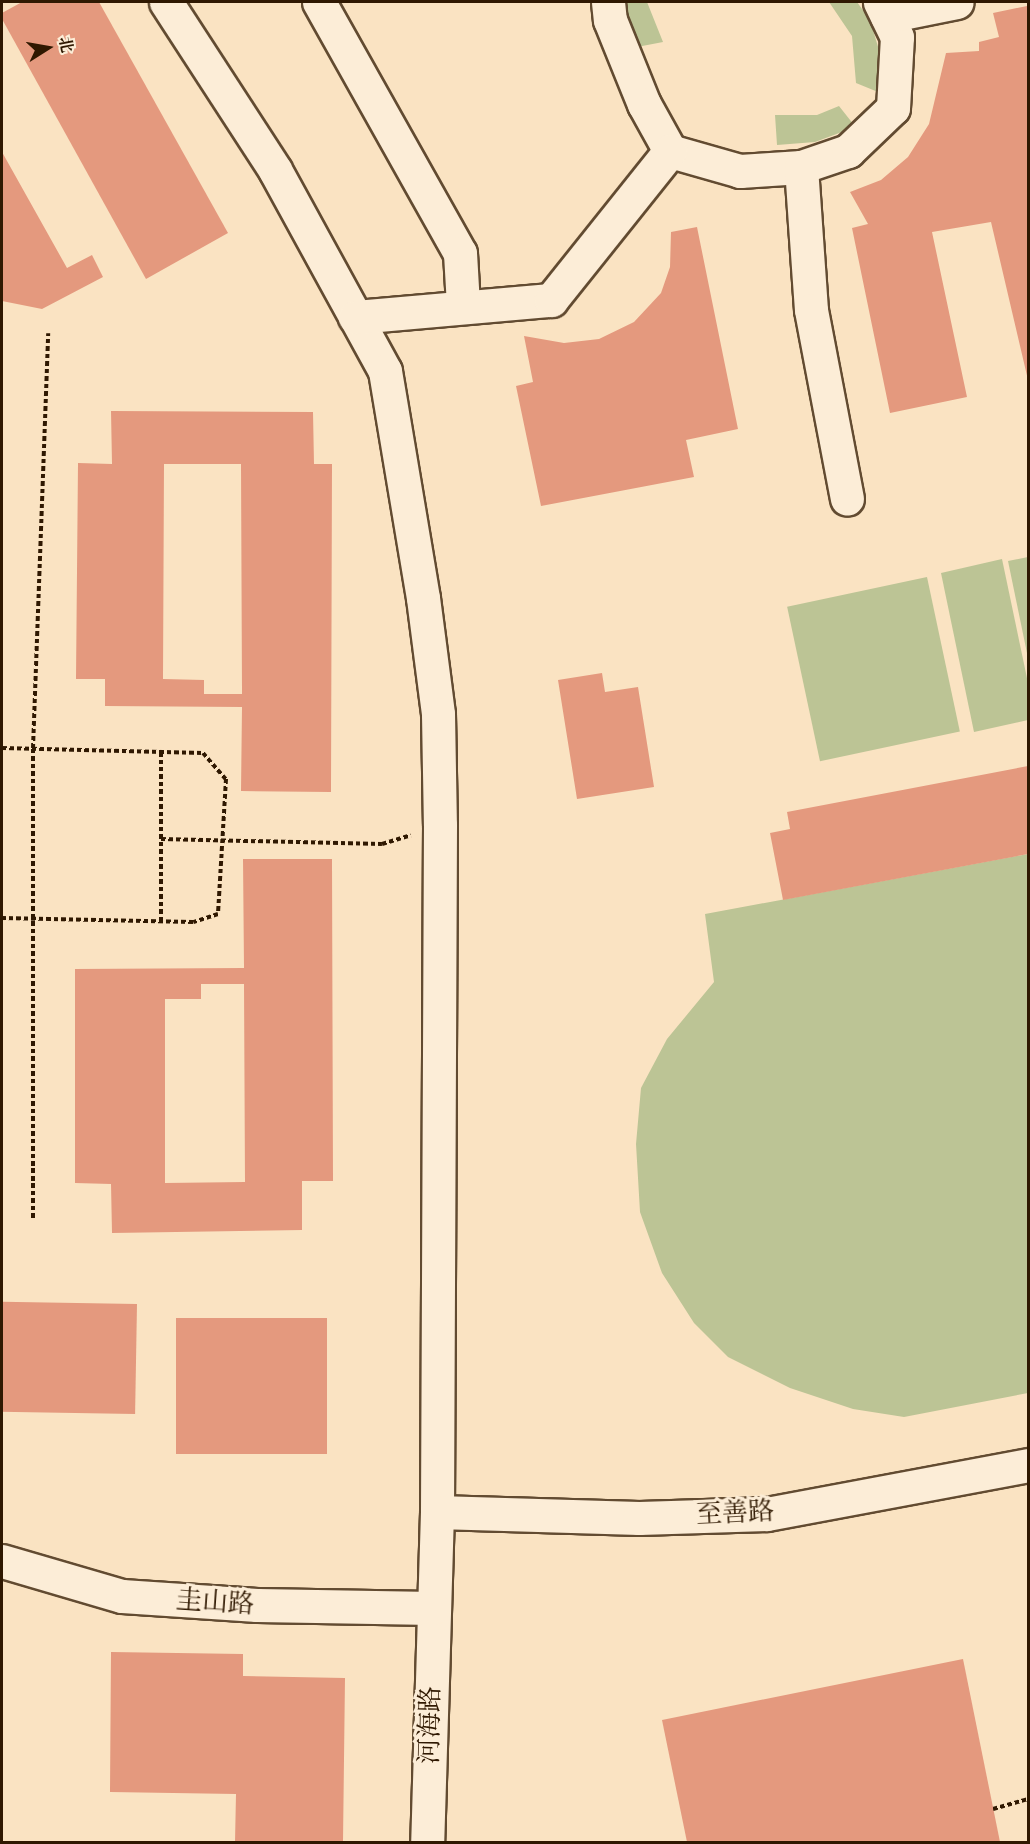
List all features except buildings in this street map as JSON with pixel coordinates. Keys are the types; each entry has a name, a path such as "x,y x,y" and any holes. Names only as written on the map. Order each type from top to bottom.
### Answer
{"street":[{"name":"河海路","path":"166,2 275,170 385,371 423,598 438,714 440,825 437,1512 427,1842"},
{"path":"319,2 460,253 463,305"},
{"path":"608,2 610,20 644,104 670,151 740,171 801,167 848,151 893,108 897,36 883,9 957,2"},
{"path":"355,317 463,305 551,300 670,151"},
{"path":"801,167 811,310 847,499"},
{"name":"至善路","path":"437,1512 639,1518 767,1514 1029,1465"},
{"name":"圭山路","path":"2,1561 122,1596 257,1605 433,1608"}],"path":[{"path":"33,1218 31,920 33,748 48,333"},
{"path":"2,748 203,753 226,779 218,914 193,922 2,918"},
{"path":"161,752 161,922"},
{"path":"161,839 382,844 440,825"},
{"path":"993,1809 1029,1799"}],"green space":[{"path":"621,2 647,2 663,42 637,47"},
{"path":"829,2 857,2 870,20 882,60 878,92 856,83 852,36"},
{"path":"839,106 854,125 850,129 815,142 777,145 775,115 817,115"},
{"path":"1028,557 1028,658 1008,561"},
{"path":"1002,559 1028,683 1028,720 974,732 941,573"},
{"path":"927,577 960,732 820,761 787,607"},
{"path":"1028,854 1028,1393 904,1417 853,1409 790,1388 728,1357 694,1323 662,1273 640,1212 636,1144 641,1088 667,1039 714,982 705,914"}]}
